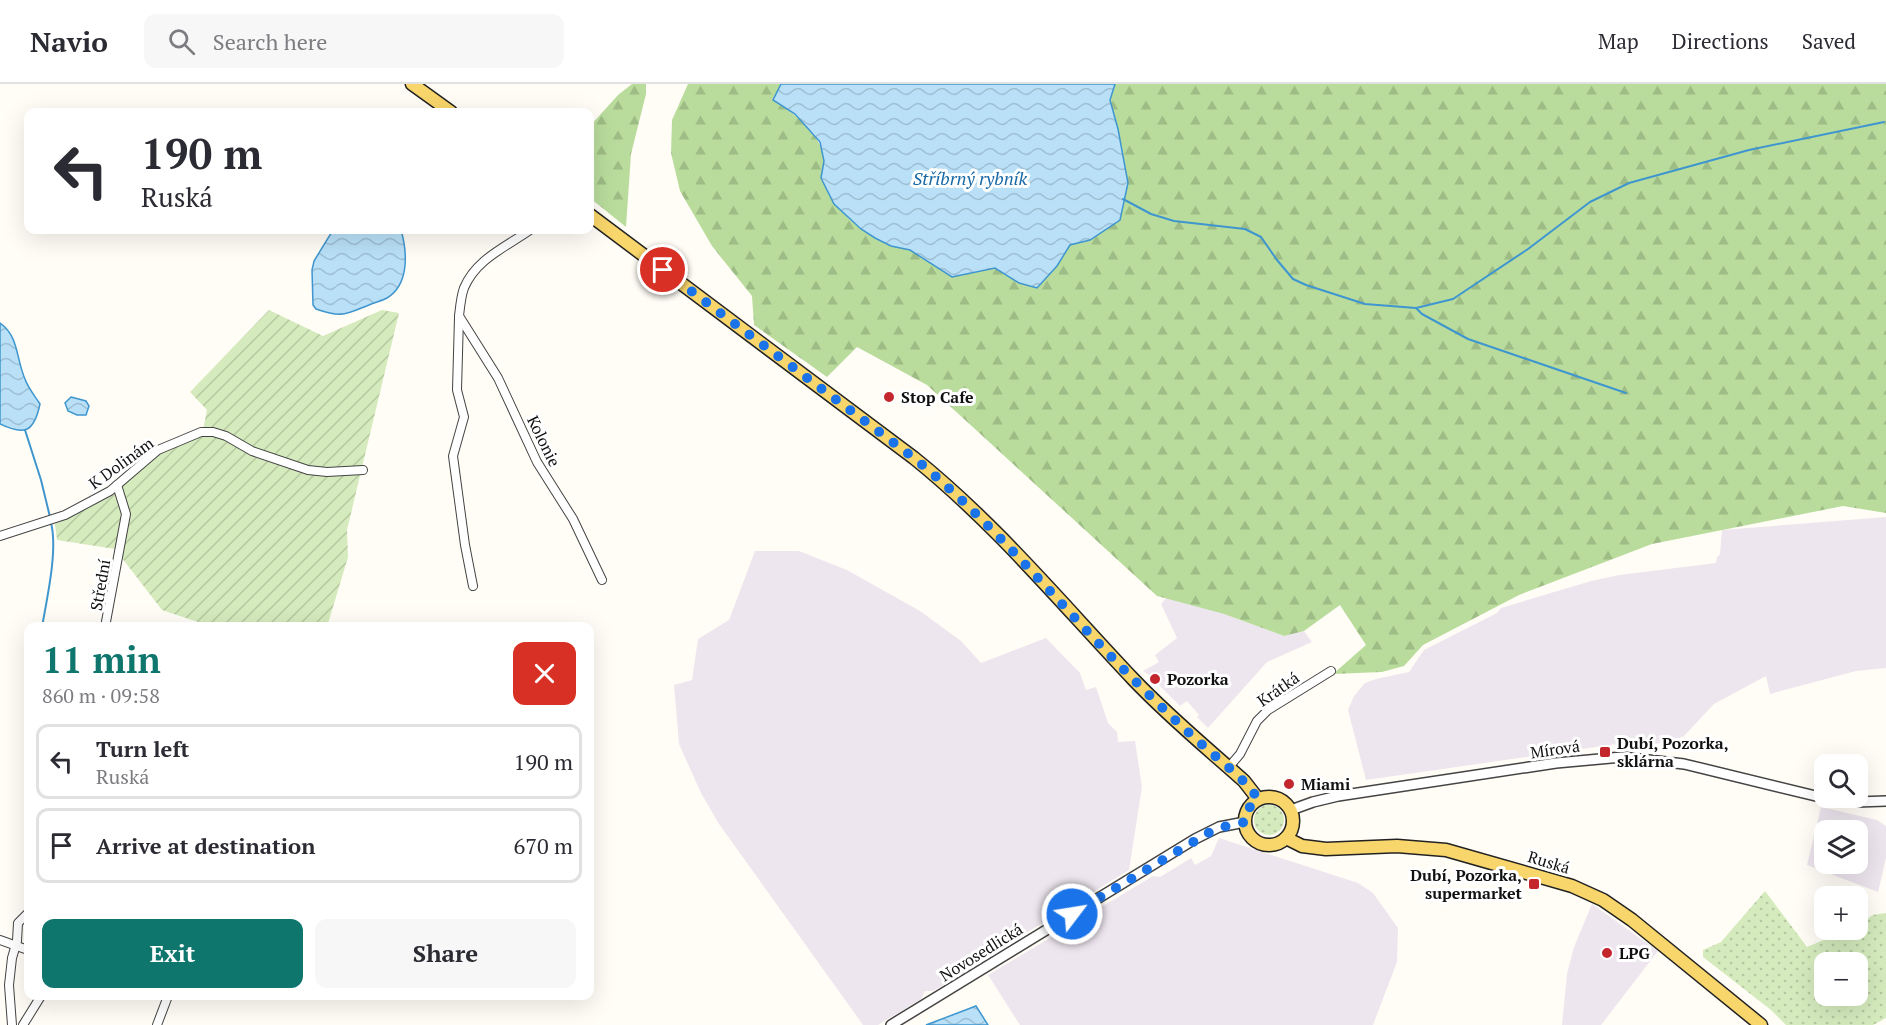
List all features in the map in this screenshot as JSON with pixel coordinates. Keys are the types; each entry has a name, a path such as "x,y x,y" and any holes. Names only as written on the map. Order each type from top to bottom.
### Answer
{"main road":[{"path":"412,84 445,108"},
{"path":"594,218 907,453 954,491 1022,559 1135,681 1252,789 1258,799"},
{"path":"1279,798 1291,810 1292,826 1286,838 1272,844 1257,842 1248,833 1245,822 1248,809 1258,799 1279,798"},
{"name":"Ruská","path":"1286,838 1297,844 1317,849 1344,850 1397,846 1446,850 1572,886 1603,900 1637,924 1761,1025"}],"street":[{"path":"474,586 465,545 453,456 464,417 457,390 459,316 463,290 472,272 483,261 524,234"},
{"name":"Kolonie","path":"459,316 498,378 537,462 573,519 602,580"},
{"name":"K Dolinám","path":"0,536 64,515 117,486 158,450 201,432 213,432 226,436 252,451 309,470 327,472 363,470"},
{"name":"Střední","path":"106,622 126,514 117,486"},
{"name":"Krátká","path":"1229,767 1240,754 1257,721 1268,710 1331,671"},
{"name":"Mírová","path":"1291,810 1338,796 1608,757 1650,759 1684,764 1814,795"},
{"name":"Mírová","path":"1868,802 1886,801"},
{"name":"Novosedlická","path":"891,1025 1195,840 1219,827 1245,822"},
{"path":"12,1025 9,986 12,958 18,923 24,917"},
{"path":"0,940 24,948"},
{"path":"23,1025 39,1000"},
{"path":"157,1025 166,1000"}],"shaded area":[{"path":"1886,517 1886,668 1856,671 1770,694 1766,676 1714,704 1684,736 1669,742 1618,749 1617,744 1366,780 1348,710 1354,696 1365,683 1409,672 1424,650 1497,613 1501,608 1619,575 1716,563 1720,554 1722,530"},
{"path":"755,551 799,551 847,570 920,611 961,641 981,663 1046,638 1080,673 1086,690 1096,687 1108,723 1117,732 1118,742 1135,741 1142,787 1129,870 984,959 973,962 969,965 968,971 933,991 925,991 921,999 878,1025 863,1025 719,824 701,793 679,744 674,685 692,680 698,639 729,620"},
{"path":"1166,598 1224,614 1284,636 1304,631 1312,642 1267,662 1208,728 1197,717 1199,715 1187,701 1180,706 1143,671 1159,662 1155,655 1177,638 1161,604"},
{"path":"1821,808 1877,820 1886,826 1886,858 1878,892 1868,888 1868,886 1831,874 1868,874 1868,820 1818,820"},
{"path":"1814,836 1814,868 1807,865"},
{"path":"1219,838 1358,883 1373,893 1398,928 1397,962 1373,1025 1020,1025 988,975 1153,876 1160,877 1191,858 1195,865 1206,859 1211,856"},
{"path":"1592,904 1658,951 1601,1025 1562,1025 1567,974 1574,947"}],"green space":[{"path":"632,84 646,84 646,94 631,154 626,227 594,201 594,122 618,95"},
{"path":"688,84 781,84 773,100 798,118 812,132 822,150 824,160 821,179 848,218 861,229 891,246 910,250 952,277 995,268 1019,283 1057,266 1070,245 1090,240 1128,183 1110,99 1115,84 1886,84 1886,513 1843,506 1652,544 1519,595 1423,645 1404,666 1382,672 1333,674 1366,645 1340,605 1304,631 1284,636 1224,614 1157,596 927,385 857,347 827,377 754,325 752,296 712,246 680,191 671,153 672,120"},
{"path":"269,310 323,336 382,310 399,313 347,530 348,557 328,622 198,622 162,610 115,549 57,540 55,524 114,494 160,453 202,435 207,410 190,392"},
{"path":"1269,805 1280,809 1284,820 1280,831 1269,835 1258,831 1254,820 1258,809"},
{"path":"1765,891 1807,947 1823,940 1868,940 1868,918 1886,913 1886,1018 1873,1025 1786,1025 1771,1010 1703,957 1703,950 1721,942"}],"water":[{"name":"Stříbrný rybník","path":"781,84 1115,84 1110,100 1128,183 1120,220 1090,240 1070,245 1057,266 1037,288 1019,283 995,268 952,277 910,250 891,246 875,238 861,229 834,204 821,178 824,161 820,142 795,114 773,100"},
{"path":"331,234 402,234 405,267 400,284 385,299 348,313 332,314 316,309 313,305 314,261"},
{"path":"0,323 11,334 26,382 40,404 35,421 27,429 16,430 0,424"},
{"path":"71,397 86,401 89,406 86,415 77,415 68,411 65,403"},
{"path":"976,1006 988,1025 926,1025"}],"waterway":[{"path":"1123,199 1151,214 1174,221 1245,229 1261,237 1293,279 1306,285 1365,304 1416,308 1453,299 1528,249 1590,202 1629,183 1749,150 1884,122"},
{"path":"1416,308 1422,314 1468,339 1626,393"},
{"path":"25,430 50,517"},
{"path":"43,622 53,560 51,523"}],"place":[{"name":"Stop Cafe","path":"889,397"},
{"name":"Pozorka","path":"1155,679"},
{"name":"Dubí, Pozorka, sklárna","path":"1605,752"},
{"name":"Miami","path":"1289,784"},
{"name":"Dubí, Pozorka, supermarket","path":"1534,884"},
{"name":"LPG","path":"1607,953"}],"route":[{"path":"663,270 914,458 954,491 1027,565 1135,681 1180,725 1252,789 1258,799 1248,809 1245,822 1222,825 1072,914"}]}
